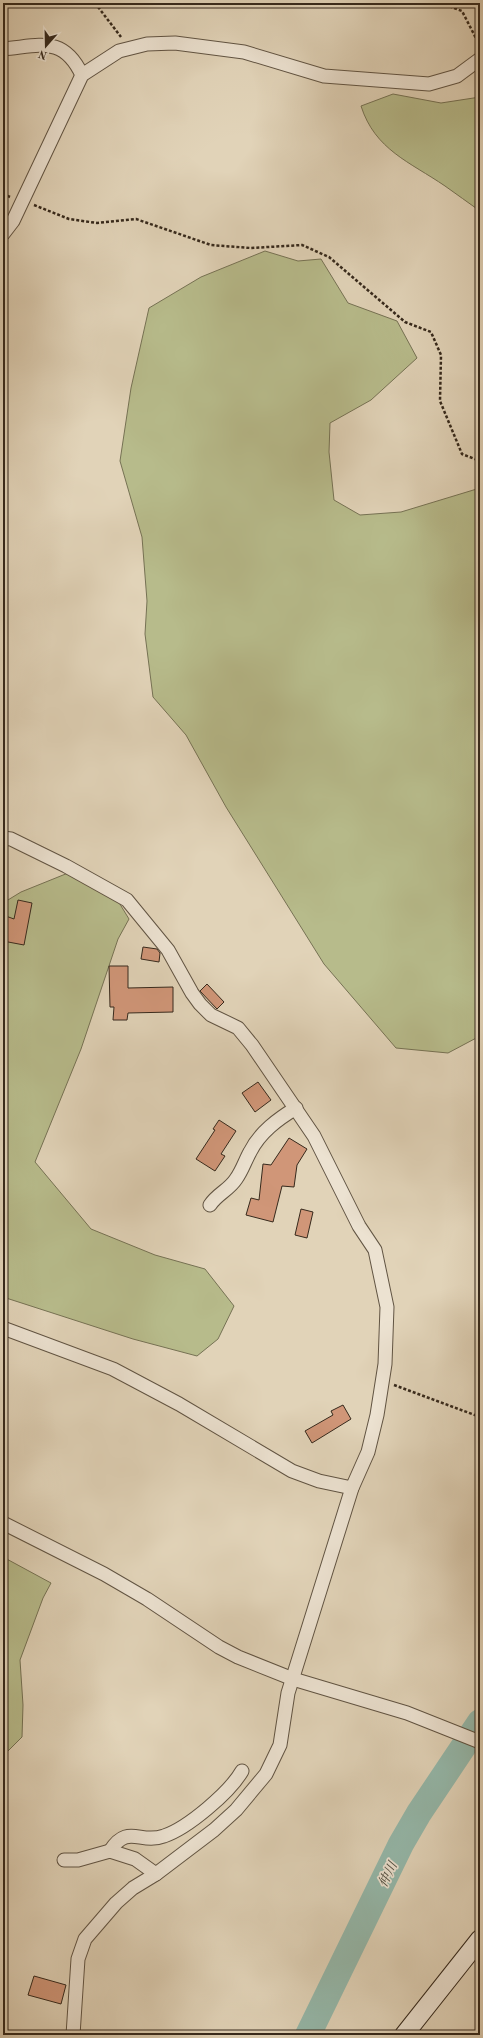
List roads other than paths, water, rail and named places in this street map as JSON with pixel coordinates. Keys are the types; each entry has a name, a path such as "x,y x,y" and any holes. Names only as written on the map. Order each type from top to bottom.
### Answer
{"street":[{"path":"3,234 13,221 23,201 82,74 119,51 148,44 176,43 244,52 324,76 429,84 456,76 480,59"},
{"path":"3,49 50,46 65,50 82,74"},
{"path":"3,838 11,840 66,866 127,900 168,950 192,993 200,1004 211,1015 238,1028 296,1108 314,1136 359,1226 375,1250 387,1307 385,1364 368,1452 352,1488 288,1693 280,1745 266,1774 245,1800 220,1825 156,1874 133,1888 116,1903 85,1939 78,1959 73,2035"},
{"path":"210,1205 216,1196 235,1181 250,1151 261,1136 279,1118 296,1108"},
{"path":"3,1328 113,1369 180,1404 292,1471 319,1481 352,1488"},
{"path":"3,1522 104,1574 147,1599 219,1647 265,1669 293,1679 407,1713 480,1742"},
{"path":"110,1851 117,1840 129,1835 154,1839 166,1836 180,1828 198,1817 237,1780 242,1771"},
{"path":"64,1860 78,1860 110,1851 135,1859 156,1874"},
{"path":"404,2035 480,1939"}],"waterway":[{"name":"仲川","path":"308,2035 401,1844 419,1813 480,1722"}]}
